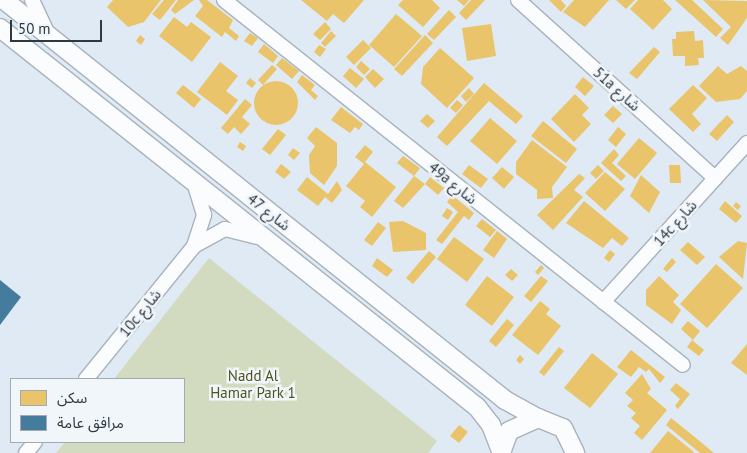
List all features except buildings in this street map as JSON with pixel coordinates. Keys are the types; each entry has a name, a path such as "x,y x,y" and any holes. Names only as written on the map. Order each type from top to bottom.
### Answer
{"street":[{"name":"شارع 47","path":"4,0 47,32 505,400 538,418 563,428 576,452"},
{"path":"32,0 47,32"},
{"name":"49a شارع","path":"224,0 683,365"},
{"name":"51a شارع","path":"518,0 715,178"},
{"name":"شارع 47","path":"0,28 477,407 491,425 501,452"},
{"name":"14c شارع","path":"603,302 747,143"},
{"name":"10c شارع","path":"87,378 194,246 204,216 193,182"},
{"name":"10c شارع","path":"194,246 225,229 265,240"},
{"path":"501,452 517,424 538,418"},
{"path":"26,453 34,443"}],"green space":[{"name":"Nadd Al Hamar Park 1","path":"209,258 437,441 428,453 56,453 64,443 185,443 185,378 115,378"}]}
